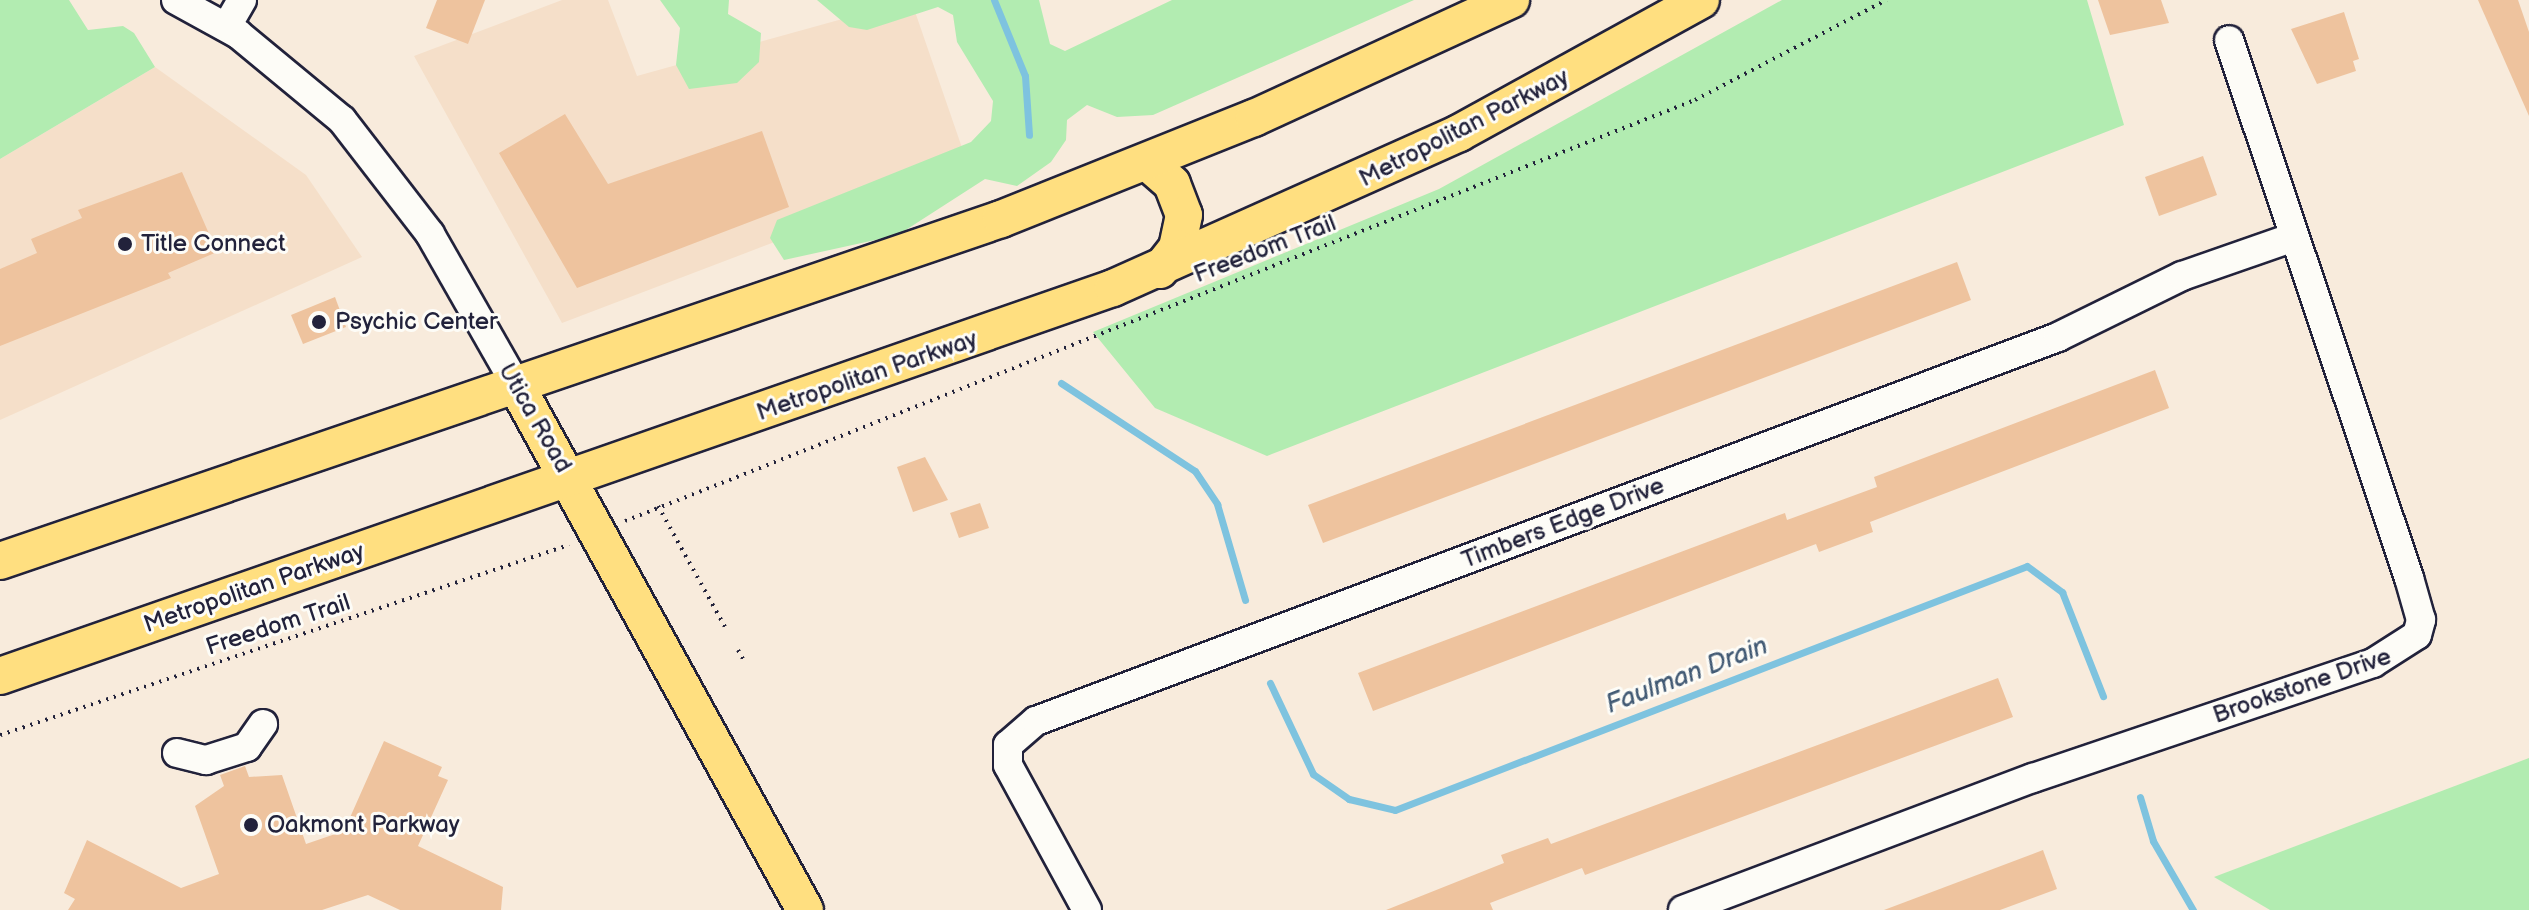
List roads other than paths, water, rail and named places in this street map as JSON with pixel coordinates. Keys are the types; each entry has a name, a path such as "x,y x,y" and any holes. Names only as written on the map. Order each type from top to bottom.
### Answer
{"main road":[{"path":"0,561 516,385 1147,162 1511,0"},
{"name":"Metropolitan Parkway","path":"0,676 1160,270 1459,133 1701,0"},
{"path":"1147,162 1172,184 1184,215 1177,248 1160,270"},
{"name":"Utica Road","path":"516,385 570,478 805,910"}],"street":[{"name":"Utica Road","path":"176,0 227,26 300,80 383,166 516,385"},
{"path":"227,26 242,0"},
{"name":"Brookstone Drive","path":"1683,910 2033,778 2373,663 2417,635 2421,620 2409,578 2229,40"},
{"name":"Timbers Edge Drive","path":"1087,910 1008,765 1008,745 1036,721 2047,342 2182,276 2294,237"},
{"path":"177,753 206,760 247,747 263,724"}],"waterway":[{"name":"Faulman Drain","path":"994,0 1025,76 1029,135"},
{"name":"Faulman Drain","path":"1061,383 1195,471 1217,504 1245,600"},
{"name":"Faulman Drain","path":"1270,683 1313,774 1349,799 1395,810 2027,566 2062,592 2103,696"},
{"name":"Faulman Drain","path":"2140,797 2153,841 2193,910"}],"place":[{"name":"Title Connect","path":"125,244"},
{"name":"Psychic Center","path":"319,322"},
{"name":"Oakmont Parkway","path":"251,825"}]}
